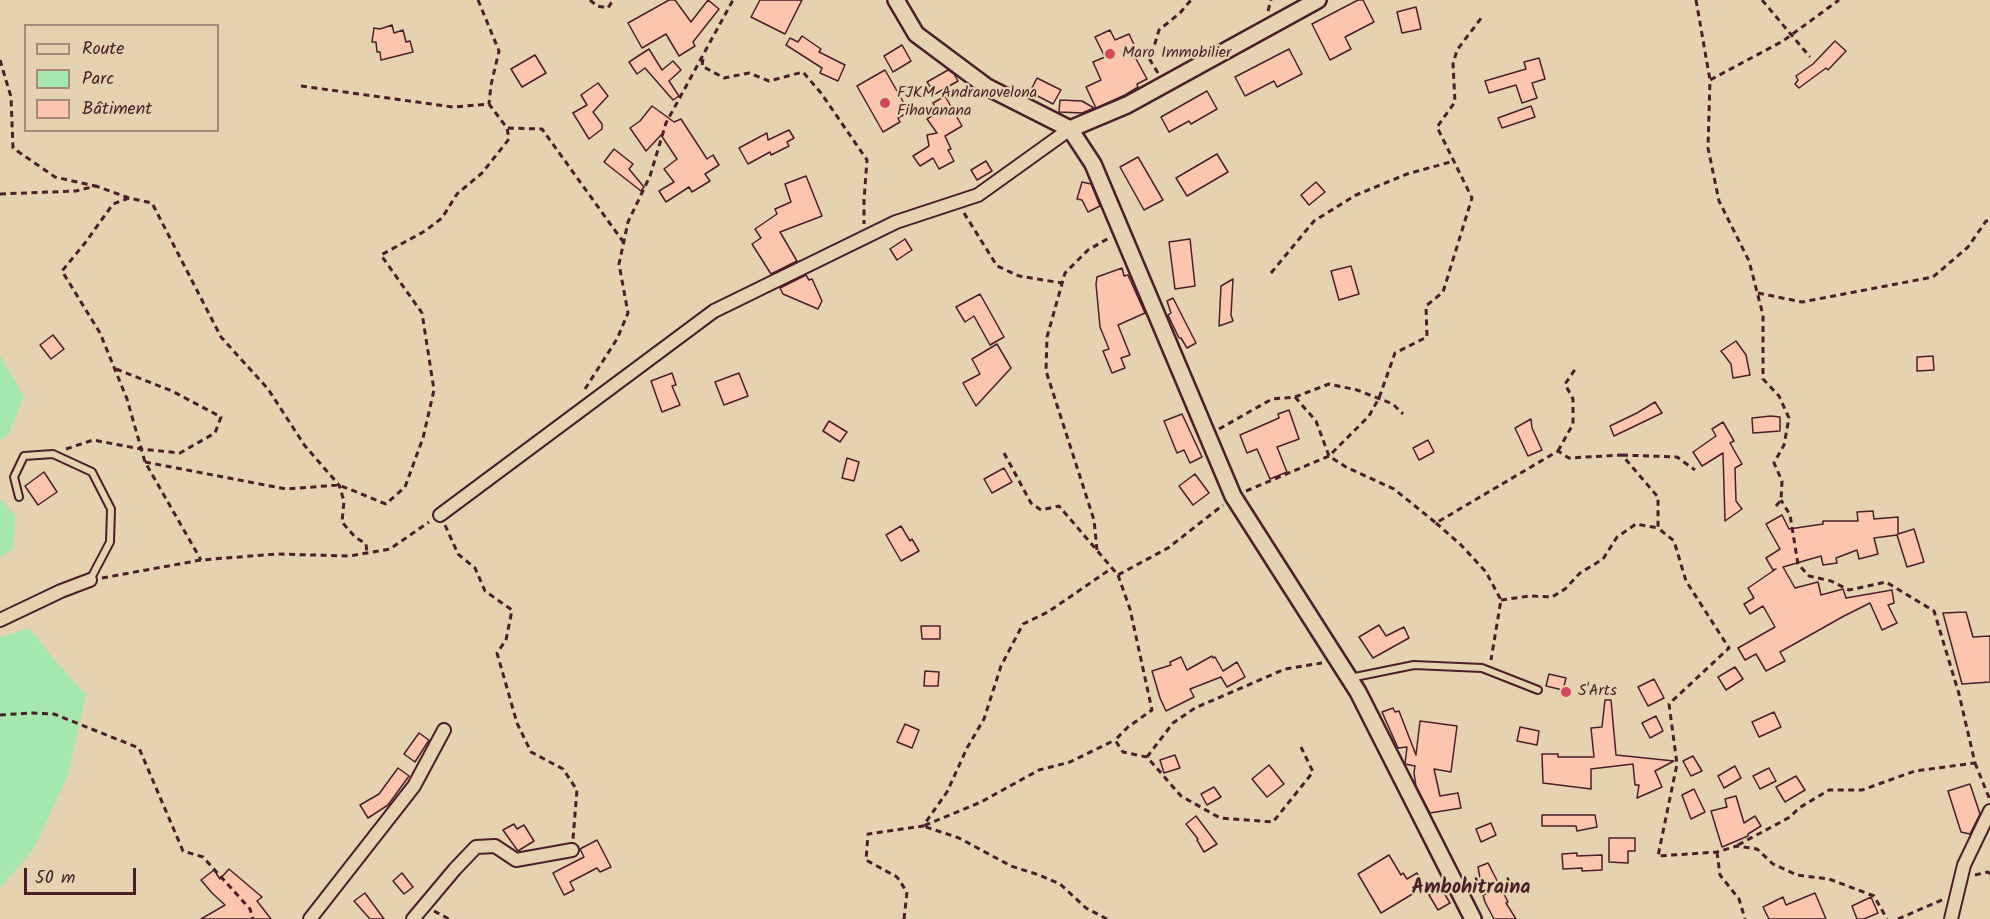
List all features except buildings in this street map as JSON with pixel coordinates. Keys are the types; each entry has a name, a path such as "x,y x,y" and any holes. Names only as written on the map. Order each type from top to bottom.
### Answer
{"street":[{"path":"896,0 916,34 987,87 1070,129 1092,165 1233,496 1350,678 1473,919"},
{"path":"440,515 714,311 896,222 978,195 1070,129 1127,105 1318,0"},
{"path":"0,620 90,580"},
{"path":"310,919 414,786 444,730"},
{"path":"1951,919 1964,865 1990,811"},
{"path":"414,919 455,868 476,847 495,846 516,860 572,850"}],"lane":[{"path":"19,497 14,477 24,456 52,454 92,472 111,509 110,542 90,580"},
{"path":"1350,678 1414,665 1482,668 1538,690"}],"path":[{"path":"145,462 286,489 339,485 386,504 405,486 423,438 434,390 422,313 381,255 442,218 457,194 482,173 510,139 507,128 489,104 499,51 478,0"},
{"path":"590,0 597,6 608,8 613,0"},
{"path":"582,394 616,339 628,314 619,264 628,222 650,176 666,123 733,0"},
{"path":"1165,84 1150,60 1159,30 1180,13 1191,0"},
{"path":"1696,0 1710,80 1708,148 1719,201 1749,261 1758,293 1763,315 1763,379 1779,396 1789,418 1784,445 1774,463 1782,481 1781,500 1790,514 1798,564 1809,576 1831,581 1849,590 1886,582 1934,611 1959,694 1975,763 1990,800"},
{"path":"1762,0 1810,57"},
{"path":"1710,80 1783,41 1839,0"},
{"path":"1118,574 1168,548 1233,496 1329,456 1370,416 1395,353 1427,337 1426,306 1443,292 1472,198 1437,128 1455,102 1453,64 1457,50 1482,17"},
{"path":"704,55 702,66 724,78 749,73 769,81 803,72 821,93 867,160 864,200 865,238"},
{"path":"0,60 11,97 13,148 55,177 96,186 129,198 152,203 221,337 268,389 305,446 339,485 344,501 342,522 355,537 366,544 367,553"},
{"path":"302,86 453,107 489,104"},
{"path":"507,128 542,129 624,243"},
{"path":"1271,273 1314,221 1356,195 1407,174 1454,161"},
{"path":"0,194 76,191 96,186"},
{"path":"129,198 113,204 62,271 100,333 127,399 145,462 201,560"},
{"path":"956,202 997,266 1019,276 1062,283"},
{"path":"1758,293 1802,302 1933,277 1968,247 1986,221 1990,221"},
{"path":"1097,551 1094,520 1046,371 1047,337 1065,273 1088,250 1120,231"},
{"path":"1436,523 1558,451 1573,424 1573,399 1565,384 1576,368"},
{"path":"52,454 93,440 141,449 180,453 215,433 221,417 172,390 115,369"},
{"path":"1207,436 1272,399 1295,397 1329,384 1357,390 1394,404 1403,414"},
{"path":"1295,397 1316,421 1329,456 1346,467 1394,489 1461,544 1486,572 1501,600 1489,671"},
{"path":"1558,451 1569,458 1622,455 1677,457 1695,470"},
{"path":"904,919 907,892 897,877 866,860 868,834 923,825 981,802 1039,770 1070,762 1115,740 1128,727 1152,710 1130,609 1118,574 1059,506 1041,510 1031,503 1004,453"},
{"path":"1622,455 1658,497 1658,528"},
{"path":"1776,506 1781,500"},
{"path":"90,580 201,560 276,554 350,556 390,549 440,515 458,554 476,568 485,591 512,610 506,640 497,653 517,723 531,752 563,769 577,790 572,850"},
{"path":"1501,600 1530,596 1552,597 1565,589 1580,573 1603,559 1617,537 1636,524 1658,528 1674,541 1686,581 1729,648 1669,704 1677,764 1658,856 1717,852 1737,846 1790,817 1799,808 1829,790 1862,790 1915,771 1975,763"},
{"path":"923,825 946,792 984,719 1001,666 1023,624 1048,612 1112,568"},
{"path":"1147,757 1173,723 1195,708 1285,669 1338,660"},
{"path":"0,715 54,714 139,747 183,851 203,857 250,909 253,919"},
{"path":"1115,740 1123,752 1147,757 1181,796 1220,818 1272,822 1312,772 1301,747"},
{"path":"923,825 959,838 1011,866 1060,884 1086,908 1107,919"},
{"path":"1737,846 1757,849 1773,864 1797,875 1829,879 1874,896 1887,919"},
{"path":"1717,852 1720,875 1739,900 1745,919"},
{"path":"1898,919 1957,894"}],"green space":[{"path":"0,355 24,397 8,435 0,440"},
{"path":"0,498 15,516 13,549 0,557"},
{"path":"29,628 86,695 68,775 33,850 0,888 0,637"}],"place":[{"name":"Maro Immobilier","path":"1110,54"},
{"name":"FJKM Andranovelona Fihavanana","path":"885,103"},
{"name":"S'Arts","path":"1566,692"}],"district":[{"name":"Ambohitraina","path":"1471,890"}]}
